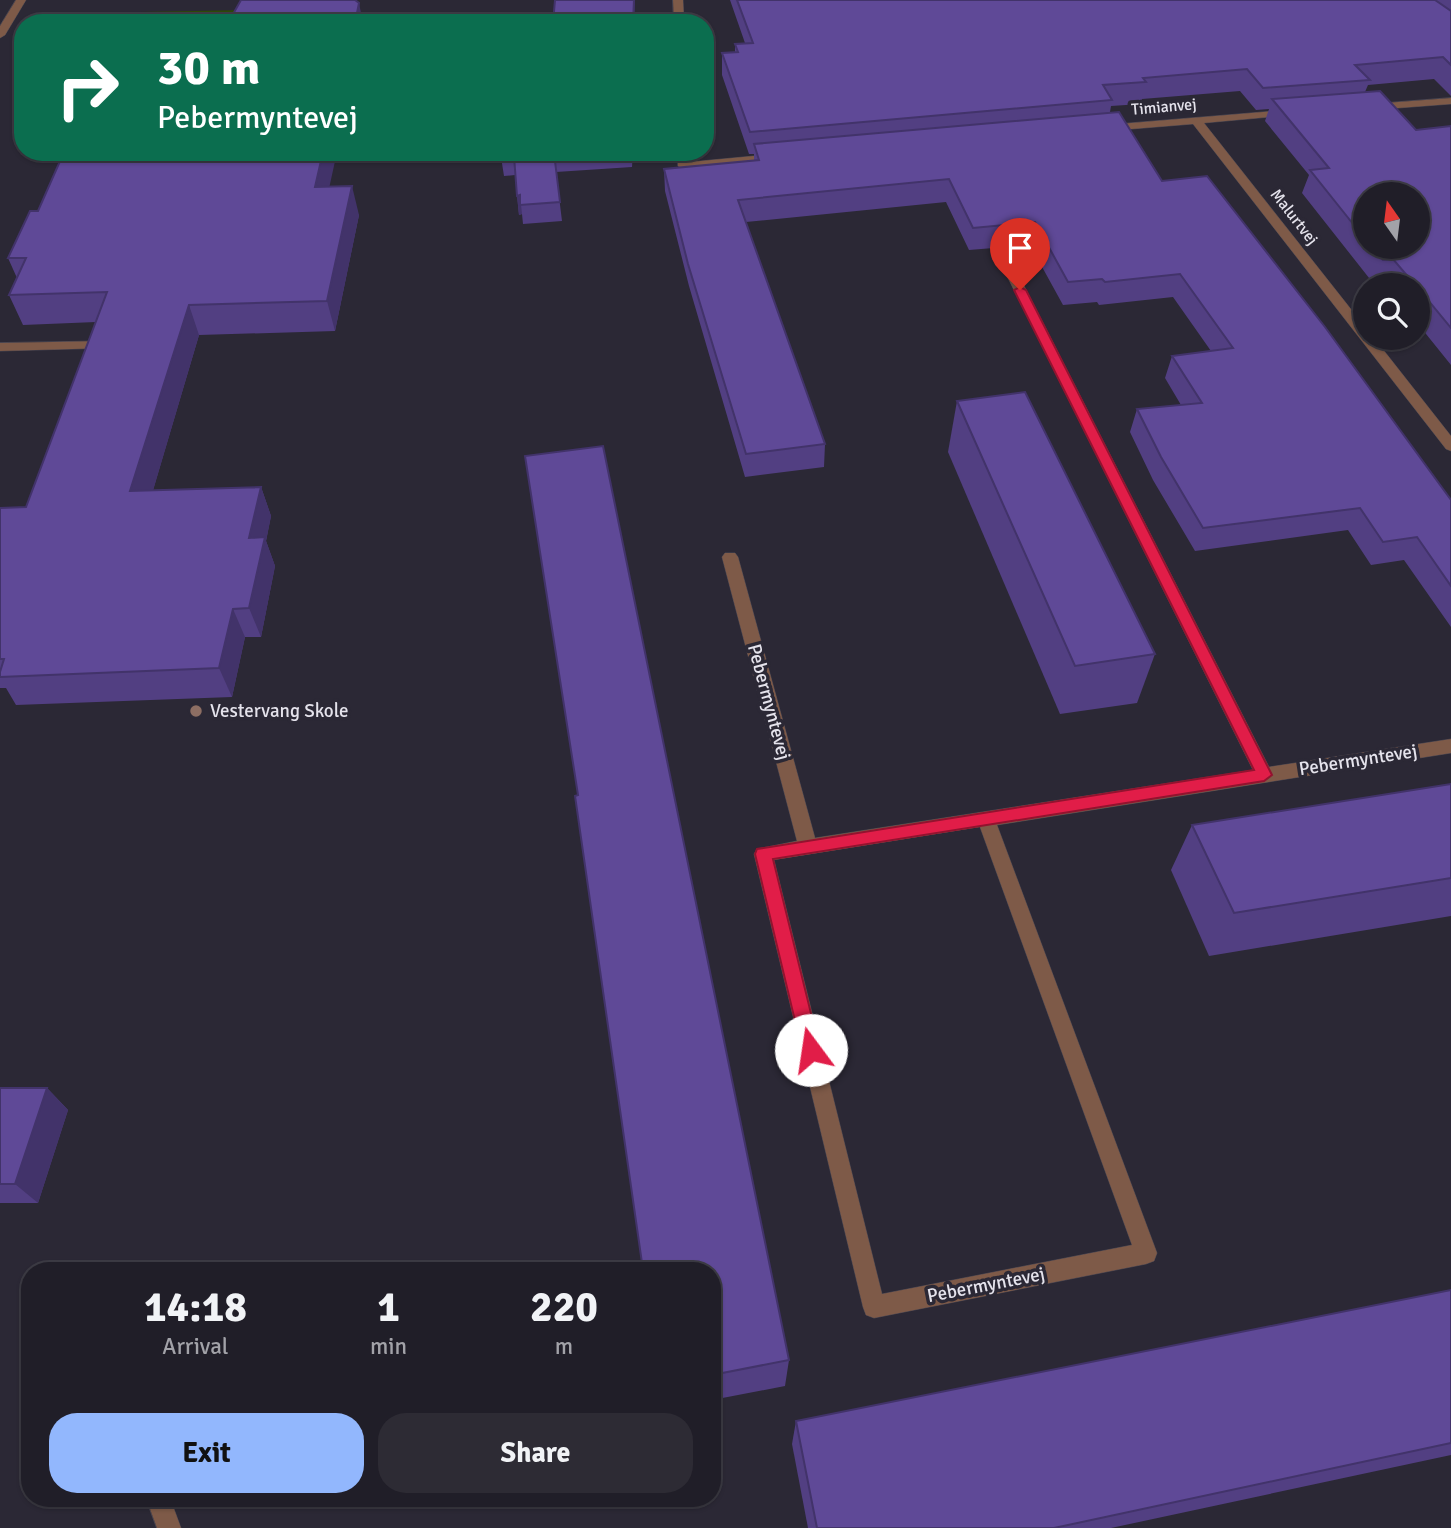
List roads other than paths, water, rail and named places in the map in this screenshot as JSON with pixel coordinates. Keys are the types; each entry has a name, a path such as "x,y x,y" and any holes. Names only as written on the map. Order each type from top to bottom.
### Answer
{"street":[{"path":"0,35 21,0"},
{"path":"1357,108 1451,101"},
{"name":"Timianvej","path":"1099,129 1303,112"},
{"name":"Malurtvej","path":"1196,120 1353,320"},
{"path":"684,161 684,166 795,156"},
{"path":"1008,266 1264,775"},
{"path":"0,347 104,345"},
{"name":"Malurtvej","path":"1376,350 1451,446"},
{"name":"Pebermyntevej","path":"730,557 808,847"},
{"name":"Pebermyntevej","path":"986,819 1146,1253 874,1307 763,854 1451,746"},
{"path":"161,1507 169,1528"}],"place":[{"name":"Vestervang Skole","path":"196,711"}]}
